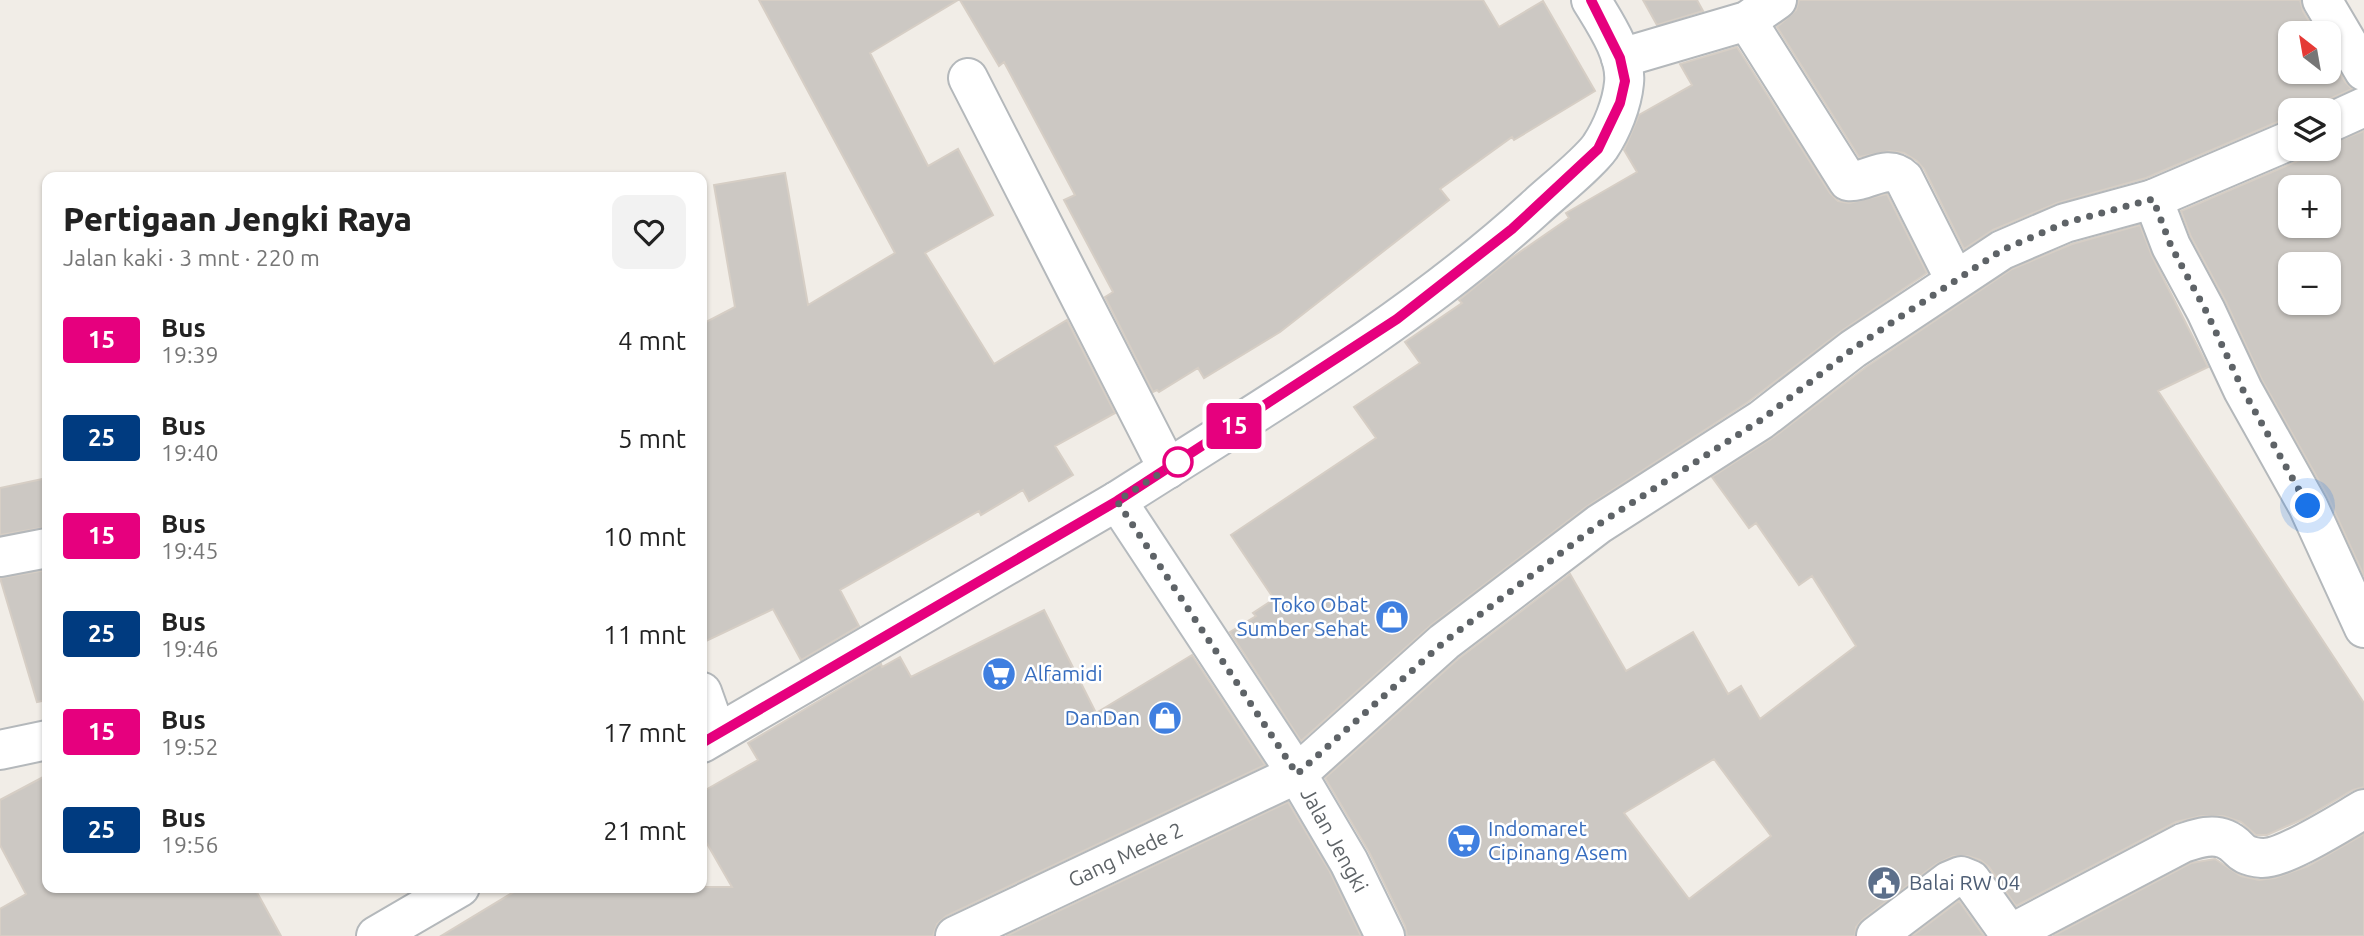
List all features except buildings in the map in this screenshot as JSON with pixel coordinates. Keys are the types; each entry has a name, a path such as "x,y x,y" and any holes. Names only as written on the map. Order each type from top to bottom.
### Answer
{"street":[{"path":"709,738 1168,469 1397,319 1512,229 1598,149 1620,103 1625,81 1620,58 1591,0"},
{"path":"2322,0 2364,71"},
{"path":"1620,58 1762,10 1848,181 1857,181 1881,172 1899,174 1955,280"},
{"path":"968,78 1168,469"},
{"path":"2341,118 2364,107"},
{"name":"Gang Mede 2","path":"956,936 1297,774 1444,642 1599,524 1761,420 1853,349 2002,250 2065,223 2153,199 2278,146"},
{"path":"2153,199 2171,246 2206,311 2243,390 2308,506 2364,628"},
{"name":"Jalan Jengki","path":"1117,501 1297,774 1349,862 1385,936"},
{"path":"0,557 42,549"},
{"path":"0,750 42,741"},
{"path":"1876,936 1949,881 1961,876 1972,880 2011,935 2183,844 2205,836 2225,839 2246,856 2266,858 2294,848 2364,809"},
{"path":"376,936 416,898 436,893"}],"bus line":[{"name":"15","path":"707,740 1117,501 1397,319 1512,229 1598,149 1611,127 1620,103 1625,81 1620,58 1591,0"}],"place":[{"name":"Toko Obat Sumber Sehat","path":"1392,617"},
{"name":"Alfamidi","path":"999,674"},
{"name":"DanDan","path":"1165,718"},
{"name":"Indomaret Cipinang Asem","path":"1464,841"},
{"name":"Balai RW 04","path":"1884,883"}],"route":[{"path":"1178,462 1117,501 1297,774 1444,642 1599,524 1761,420 1853,349 1955,280 2002,250 2065,223 2153,199 2171,246 2206,311 2243,390 2308,506"}]}
